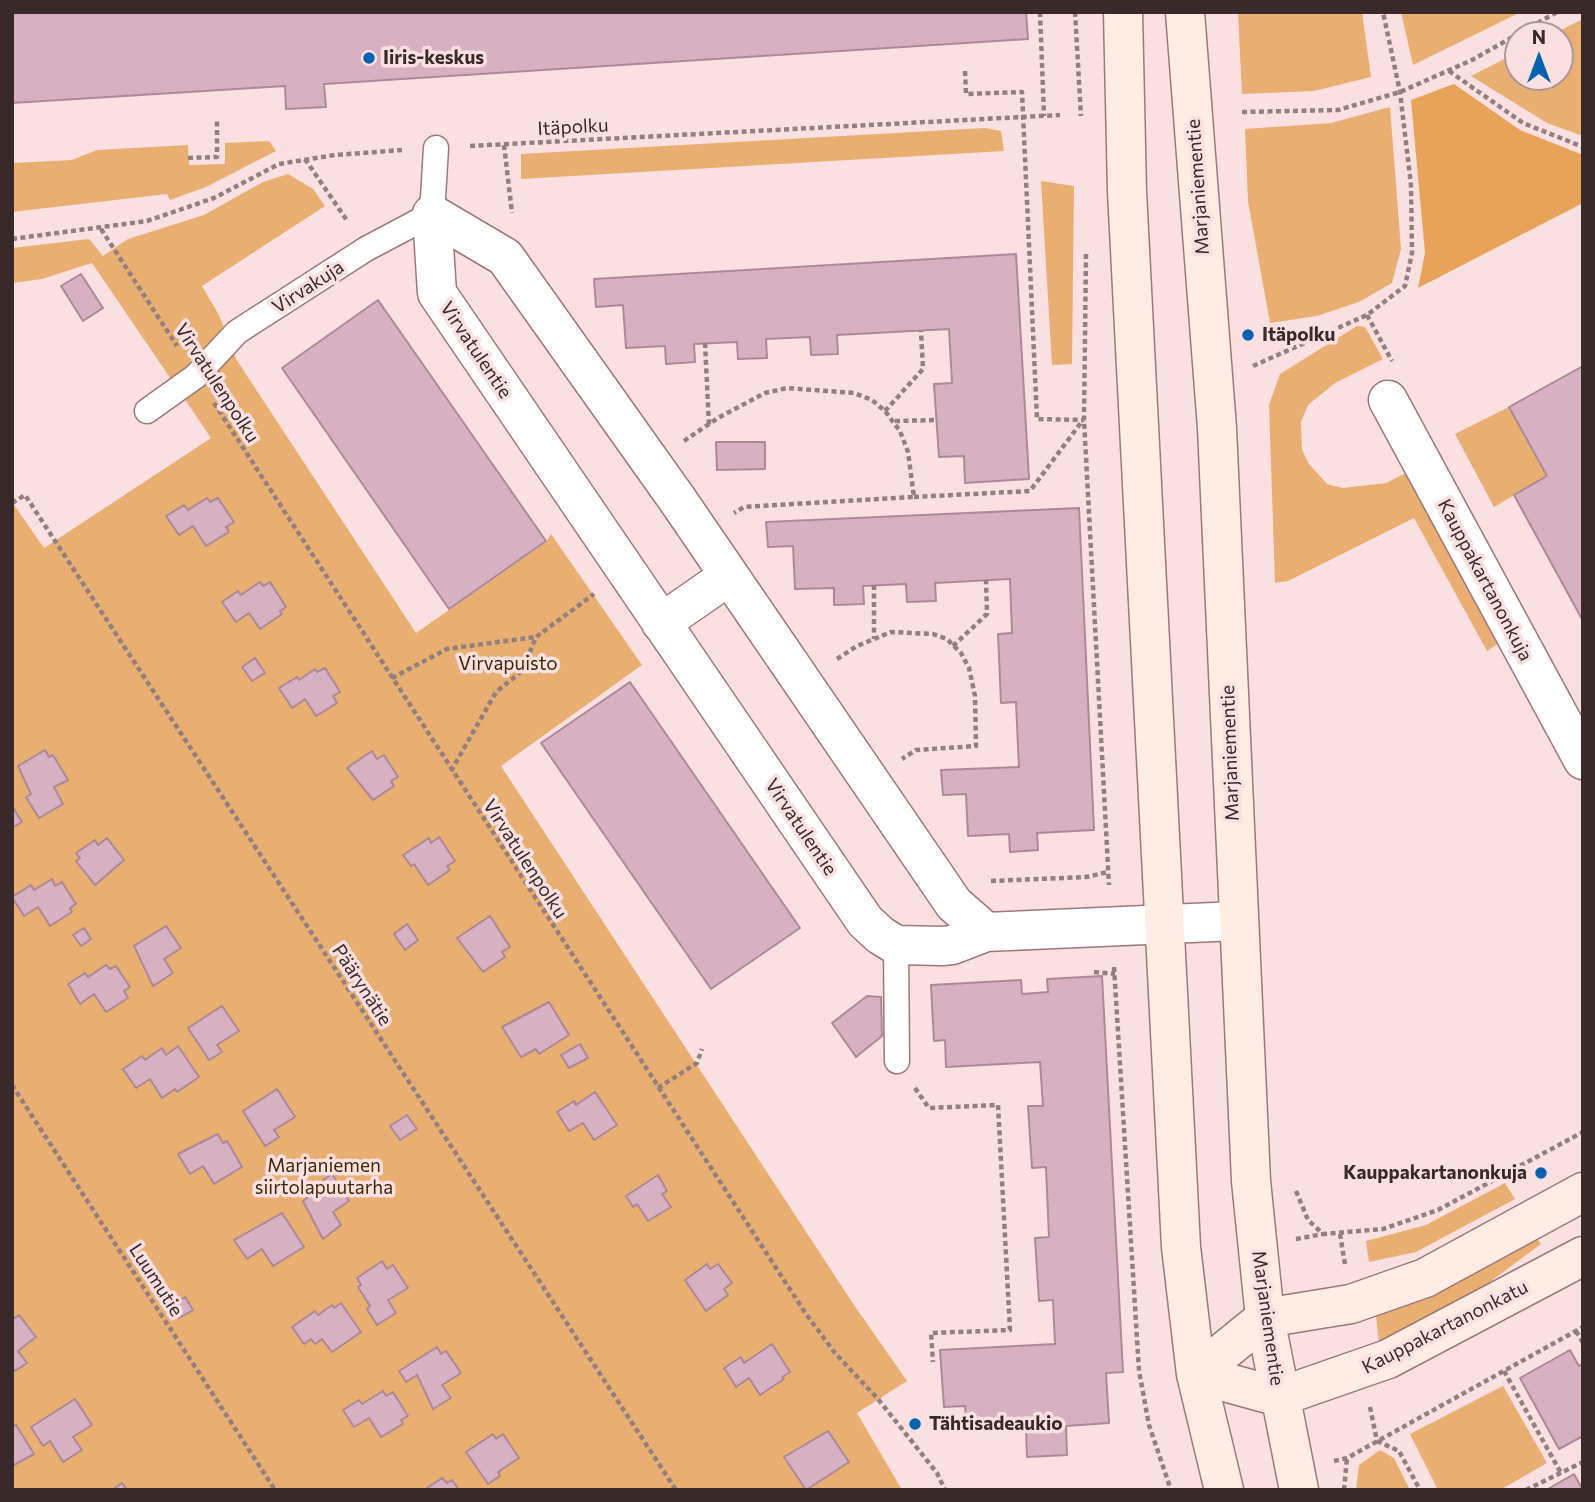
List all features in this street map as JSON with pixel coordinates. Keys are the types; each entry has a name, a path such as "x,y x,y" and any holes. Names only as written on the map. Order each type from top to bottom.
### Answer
{"main road":[{"path":"1123,12 1127,191 1181,1247 1196,1374 1224,1490"},
{"name":"Marjaniementie","path":"1185,12 1217,428 1237,921 1251,1181 1265,1318 1299,1490"},
{"path":"1196,1374 1265,1318 1351,1304 1425,1279 1583,1192"},
{"name":"Kauppakartanonkatu","path":"1279,1397 1388,1359 1583,1256"},
{"path":"1196,1374 1279,1397"}],"street":[{"path":"432,214 506,257 652,463 954,904 986,932"},
{"name":"Virvatulentie","path":"432,214 437,293 865,921 896,945"},
{"name":"Kauppakartanonkuja","path":"1393,387 1583,760"},
{"path":"661,623 729,576"},
{"path":"896,945 952,945 986,932 1237,921"}],"lane":[{"path":"432,214 436,148"},
{"name":"Virvakuja","path":"148,411 196,376 237,332 366,249 432,214"},
{"path":"896,945 897,1061"}],"path":[{"path":"1040,12 1044,116"},
{"path":"1075,12 1081,122"},
{"path":"1250,368 1367,315 1405,286 1412,253 1411,185 1400,92 1383,12"},
{"path":"1242,112 1338,110 1400,92 1448,70 1557,12"},
{"path":"1448,70 1523,123 1583,147"},
{"path":"965,71 966,94 1021,92 1037,419 1084,419"},
{"name":"Itäpolku","path":"12,239 148,221 214,198 279,164 335,155 1060,115"},
{"path":"188,158 217,157 217,118"},
{"name":"Virvatulenpolku","path":"101,229 451,772 806,1314 835,1353 878,1399 936,1473 945,1490"},
{"path":"1086,244 1084,419 1108,872"},
{"path":"1367,315 1393,387"},
{"path":"885,411 923,369 921,331"},
{"path":"705,343 709,425"},
{"path":"652,463 709,425 765,393 787,388 854,393 872,400 895,421 908,452 914,497"},
{"path":"895,421 936,419"},
{"path":"701,535 744,508 1030,491 1084,419"},
{"name":"Päärynätie","path":"12,503 25,495 676,1490"},
{"path":"953,646 987,614 986,580"},
{"path":"874,585 874,639"},
{"path":"392,678 447,649 536,637 600,589"},
{"path":"802,682 857,646 891,632 914,631 947,639 969,668 975,696 976,746 916,750 869,780"},
{"path":"451,772 496,692 522,671 536,637"},
{"path":"1115,974 1139,1371 1149,1425 1171,1490"},
{"path":"657,1088 697,1063 702,1049"},
{"path":"897,1061 929,1108 998,1105 1010,1330 931,1333 933,1362"},
{"name":"Luumutie","path":"12,1085 275,1490"},
{"path":"1340,1234 1407,1223 1438,1210 1583,1132"},
{"path":"1345,1490 1348,1458 1583,1327"},
{"path":"1576,1331 1583,1343"},
{"path":"1504,1371 1561,1473"},
{"path":"1377,1441 1399,1451 1420,1490"},
{"path":"1526,1490 1583,1462"}],"green space":[{"path":"1238,12 1362,12 1371,77 1314,91 1242,94"},
{"path":"1401,12 1521,12 1413,65"},
{"path":"1583,19 1583,136 1547,123 1471,76 1504,59 1504,91 1574,91 1574,24"},
{"path":"1390,107 1401,249 1392,283 1359,302 1317,316 1270,323 1248,201 1245,129 1331,123"},
{"path":"985,128 1001,131 1004,151 521,179 521,154"},
{"path":"269,141 276,151 206,187 170,200 167,194 12,212 12,163 72,160 97,150 188,145 189,165 225,164 225,143"},
{"name":"Marjaniemen siirtolapuutarha","path":"288,174 313,189 325,206 202,286 219,315 236,359 416,633 546,542 551,534 642,665 501,766 854,1305 907,1381 857,1413 902,1490 12,1490 12,502 44,548 211,438 92,263 42,279 12,283 12,248 89,239 103,256 128,239 204,215 263,182"},
{"path":"1041,181 1074,186 1072,364 1052,365"},
{"path":"1357,326 1365,327 1383,359 1335,383 1308,405 1301,422 1302,450 1309,464 1327,484 1343,488 1386,483 1414,469 1499,643 1487,651 1414,518 1288,581 1275,583 1269,405 1280,374"},
{"path":"1509,407 1547,476 1494,507 1455,434"},
{"path":"1505,1183 1515,1199 1416,1252 1369,1262 1366,1241 1426,1225"},
{"path":"1536,1237 1541,1244 1476,1292 1379,1344 1376,1315 1422,1298"},
{"path":"1503,1386 1547,1463 1500,1490 1438,1490 1410,1434"},
{"path":"1380,1450 1394,1458 1410,1490 1356,1490 1359,1465"}],"shaded area":[{"path":"1454,84 1520,130 1583,155 1583,203 1418,288 1425,253 1411,100"}],"building":[{"name":"Iiris-keskus","path":"12,12 1026,12 1028,39 324,84 326,107 286,109 285,86 12,103"},
{"path":"1016,254 1029,479 965,483 964,456 939,457 934,384 952,383 949,329 837,335 838,354 811,355 810,337 766,339 767,358 738,359 737,342 694,344 695,362 666,364 665,346 626,348 623,305 596,307 594,279"},
{"path":"81,274 103,308 83,321 61,286"},
{"path":"378,300 546,541 449,609 282,368"},
{"path":"1583,366 1583,621 1514,495 1547,476 1509,407"},
{"path":"716,442 765,442 765,469 717,470"},
{"path":"207,498 210,502 218,498 234,522 226,527 229,532 206,546 193,526 179,535 166,516 184,505 188,510"},
{"path":"1079,508 1094,830 1037,833 1038,850 1010,852 1009,834 968,836 966,794 943,795 941,770 1019,767 1016,702 1001,703 998,634 1012,633 1010,579 935,583 936,601 907,602 906,584 863,586 864,604 834,605 834,588 795,589 793,546 768,547 766,522"},
{"path":"260,582 263,586 270,582 286,607 280,611 282,614 260,629 249,613 236,622 222,602 238,591 241,595"},
{"path":"255,658 265,673 252,681 242,667"},
{"path":"325,668 340,692 333,696 337,703 316,716 305,699 292,708 279,688 297,677 299,680 315,669 317,672"},
{"path":"630,682 800,928 711,989 541,743"},
{"path":"45,750 49,757 53,755 68,780 54,787 63,804 39,818 26,797 31,794 18,766"},
{"path":"372,751 377,759 384,755 398,777 391,781 394,786 373,800 347,768"},
{"path":"12,806 22,822 12,828"},
{"path":"439,837 455,861 447,866 450,870 428,885 414,864 411,866 403,855 429,838 431,843"},
{"path":"107,838 124,860 95,885 76,861 80,858 76,853 95,840 98,845"},
{"path":"52,879 55,886 62,882 76,904 70,908 72,912 50,926 38,907 24,916 12,897 31,885 34,890"},
{"path":"490,916 510,947 502,952 505,957 483,972 457,938"},
{"path":"407,924 418,940 405,950 394,934"},
{"path":"166,926 181,948 164,959 173,973 153,986 134,946"},
{"path":"84,928 91,939 81,946 73,935"},
{"path":"106,965 110,969 116,966 130,987 124,991 128,998 106,1012 94,994 80,1004 68,984 85,973 88,977"},
{"path":"1102,976 1123,1372 1106,1373 1109,1423 1066,1426 1067,1455 1027,1457 1026,1428 967,1431 965,1406 944,1407 940,1350 1055,1344 1053,1300 1039,1301 1035,1238 1049,1237 1046,1167 1032,1168 1028,1106 1043,1106 1040,1062 946,1067 945,1040 934,1041 931,985 1021,980 1022,994 1048,992 1047,979"},
{"path":"867,996 881,997 882,1036 856,1057 832,1023"},
{"path":"549,1002 569,1035 539,1054 536,1049 521,1057 502,1027"},
{"path":"222,1006 239,1031 217,1045 222,1052 209,1060 188,1028"},
{"path":"580,1044 588,1058 569,1068 561,1055"},
{"path":"178,1046 199,1077 177,1092 175,1089 162,1098 150,1079 136,1088 123,1069 142,1056 145,1060 162,1048 166,1055"},
{"path":"277,1089 295,1117 274,1130 279,1137 265,1146 243,1111"},
{"path":"595,1092 617,1125 594,1140 583,1123 569,1131 557,1112 574,1101 576,1105"},
{"path":"407,1115 417,1129 400,1140 390,1126"},
{"path":"218,1134 223,1143 227,1141 242,1167 214,1184 203,1166 190,1174 178,1154"},
{"path":"332,1174 349,1201 333,1212 341,1225 323,1239 303,1201 311,1195 308,1190"},
{"path":"658,1175 667,1191 662,1194 671,1207 648,1221 637,1204 633,1207 626,1196"},
{"path":"282,1213 304,1247 273,1266 262,1249 247,1259 234,1240"},
{"path":"382,1261 387,1269 393,1265 408,1288 388,1300 396,1313 377,1325 367,1309 370,1306 358,1287 361,1285 357,1278"},
{"path":"707,1264 710,1269 718,1264 732,1283 724,1289 728,1295 706,1311 685,1280"},
{"path":"185,1297 193,1310 179,1318 171,1305"},
{"path":"341,1303 361,1332 332,1352 322,1339 315,1344 311,1339 304,1344 292,1327 315,1311 318,1315 332,1305 334,1308"},
{"path":"12,1315 15,1318 19,1315 36,1337 18,1351 27,1363 15,1371 12,1368"},
{"path":"772,1344 790,1372 760,1395 749,1378 736,1387 724,1368 741,1357 744,1363"},
{"path":"437,1347 441,1354 446,1351 461,1373 442,1385 451,1398 433,1409 417,1375 406,1382 399,1371"},
{"path":"1570,1350 1579,1366 1583,1364 1583,1436 1559,1449 1520,1378"},
{"path":"383,1391 386,1396 393,1392 408,1416 401,1420 403,1424 381,1437 369,1418 354,1427 343,1410 359,1400 362,1404"},
{"path":"75,1399 92,1425 73,1437 82,1450 63,1462 50,1441 43,1446 31,1427"},
{"path":"16,1425 34,1454 12,1466 12,1427"},
{"path":"828,1431 849,1462 806,1490 784,1457"},
{"path":"493,1434 496,1439 503,1434 519,1458 498,1472 500,1476 488,1484 466,1452"},
{"path":"1574,1474 1583,1490 1546,1490"},
{"path":"442,1478 447,1483 452,1480 459,1490 424,1490"},
{"path":"122,1483 127,1490 112,1490"}],"place":[{"name":"Iiris-keskus","path":"369,58"},
{"name":"Itäpolku","path":"1248,335"},
{"name":"Kauppakartanonkuja","path":"1541,1173"},
{"name":"Tähtisadeaukio","path":"915,1424"}],"park label":[{"name":"Virvapuisto","path":"508,664"}]}
